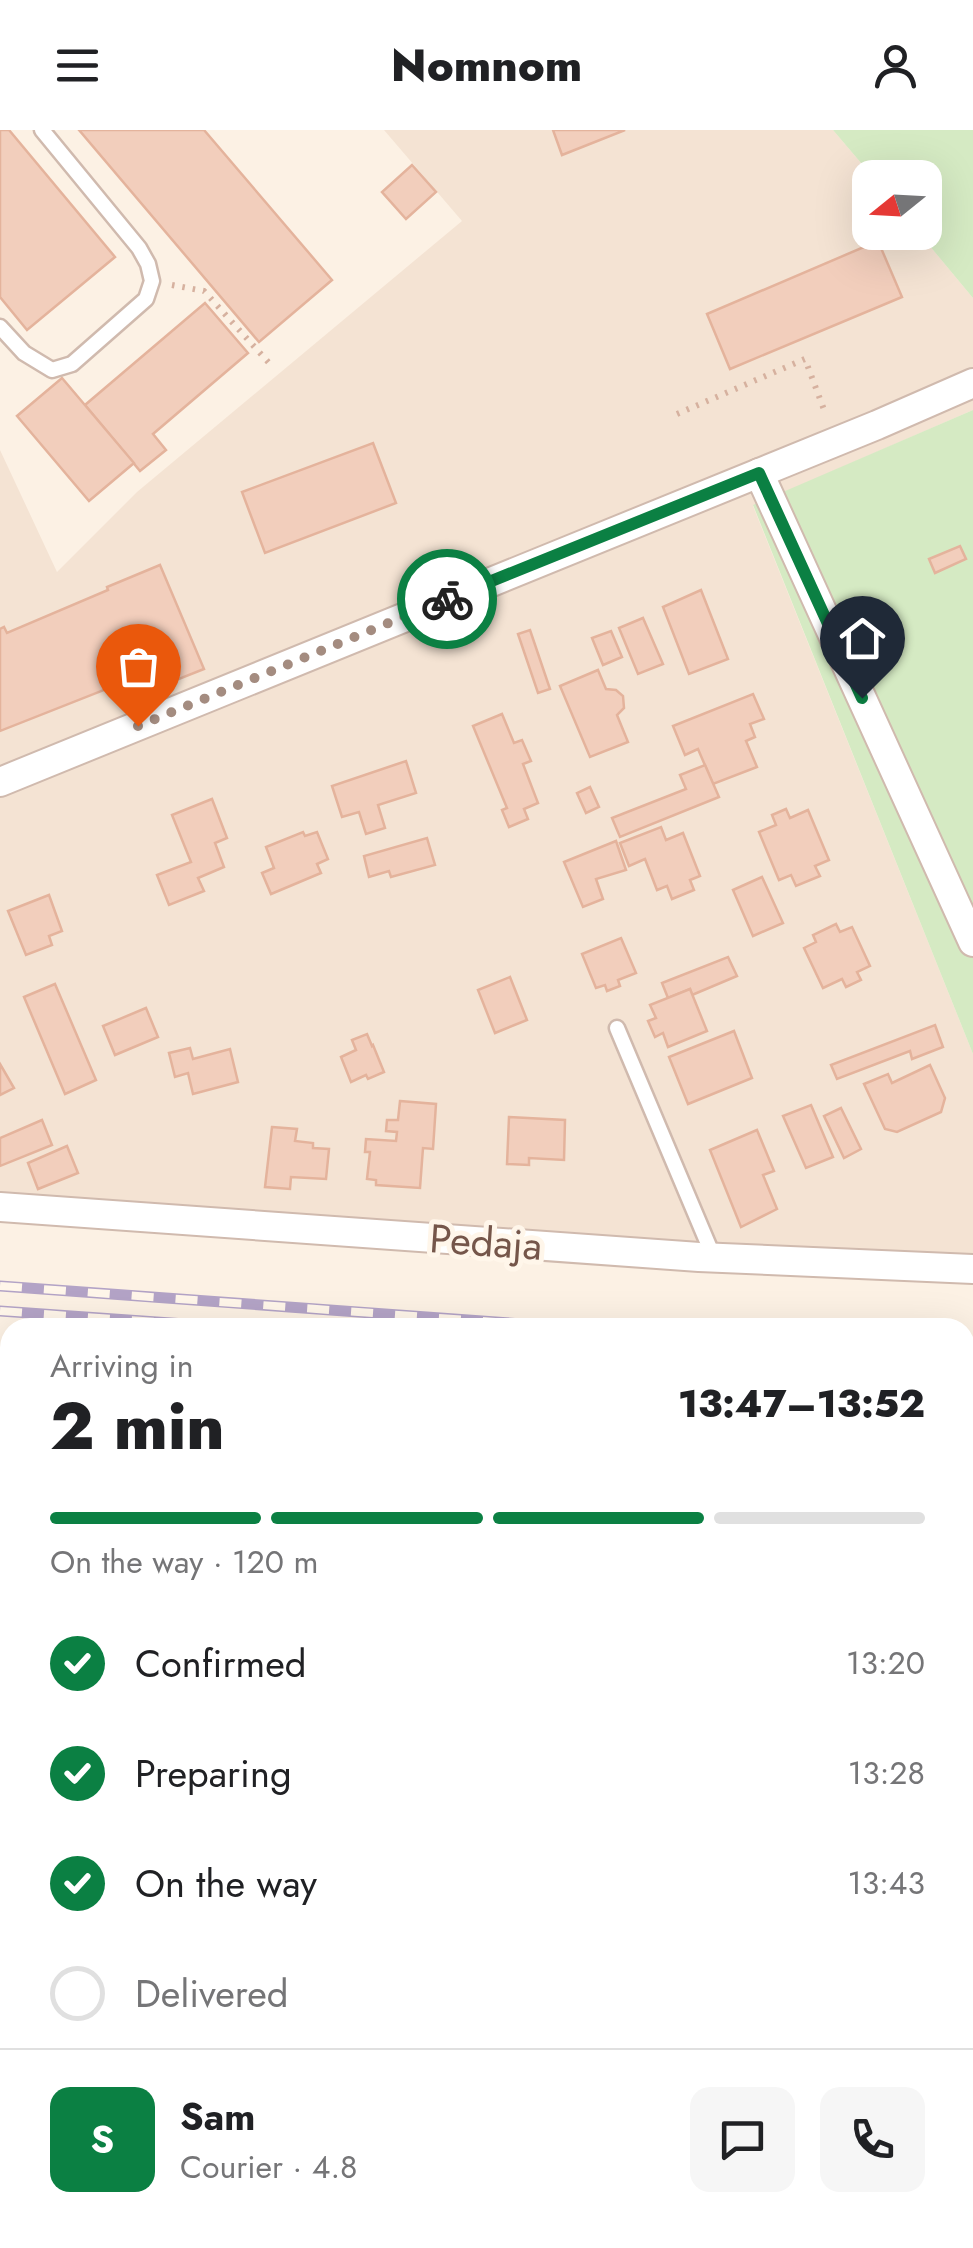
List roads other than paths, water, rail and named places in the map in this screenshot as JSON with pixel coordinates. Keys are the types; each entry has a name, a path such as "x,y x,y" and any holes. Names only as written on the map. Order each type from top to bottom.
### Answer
{"street":[{"path":"0,782 973,383"},
{"path":"759,473 973,942"},
{"name":"Pedaja","path":"0,1208 714,1258 973,1269"}],"lane":[{"path":"0,327 24,353 52,370 72,364 146,299 152,281 138,248 42,130"},
{"path":"617,1028 714,1258"}],"railway":[{"path":"0,1286 440,1318"},
{"path":"0,1311 100,1318"}]}
